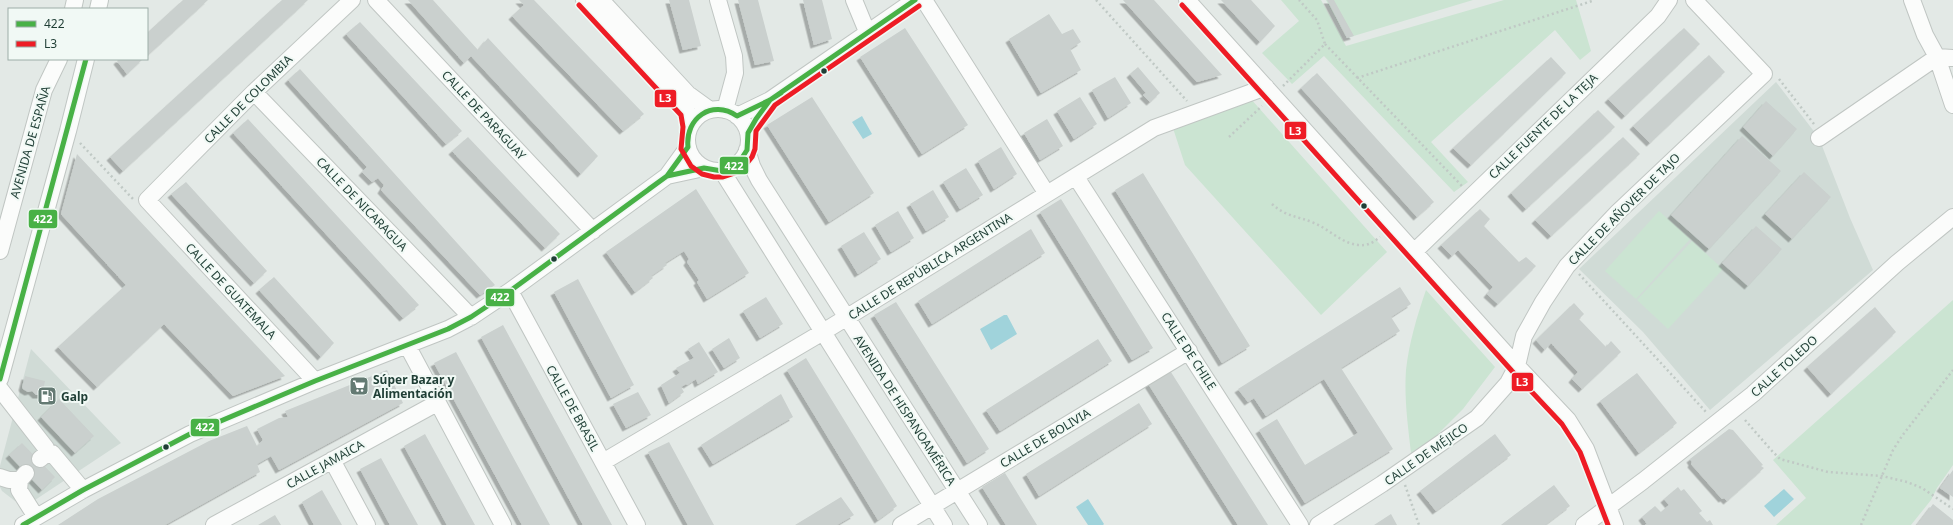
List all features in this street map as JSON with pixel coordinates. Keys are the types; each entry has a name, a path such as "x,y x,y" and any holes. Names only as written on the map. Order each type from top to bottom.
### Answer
{"street":[{"name":"CALLE DE COLOMBIA","path":"147,200 254,92 352,0"},
{"name":"CALLE DE PARAGUAY","path":"376,0 593,231"},
{"path":"584,0 681,103 687,112 690,126"},
{"path":"601,0 688,94 744,124 748,133"},
{"path":"718,0 734,56 735,73 724,112"},
{"path":"854,0 868,34"},
{"path":"704,168 696,162 688,147 687,136 690,126 698,116 724,112 770,100 868,34 915,0"},
{"path":"924,0 1047,194"},
{"path":"1187,0 1415,251 1517,366 1568,420 1586,449 1615,525"},
{"name":"CALLE FUENTE DE LA TEJA","path":"1415,251 1471,195 1658,16 1669,0"},
{"path":"1694,0 1764,74"},
{"path":"1912,0 1925,35 1945,58 1953,105"},
{"path":"1821,137 1945,58"},
{"name":"AVENIDA DE ESPAÑA","path":"0,251 44,90 59,60"},
{"path":"0,379 68,131 86,60"},
{"name":"CALLE DE AÑOVER DE TAJO","path":"1517,366 1524,336 1543,302 1570,264 1618,212 1764,74"},
{"name":"CALLE DE REPÚBLICA ARGENTINA","path":"603,462 847,318 1154,128 1197,112 1270,91"},
{"name":"CALLE DE NICARAGUA","path":"254,92 471,317"},
{"path":"667,176 704,168 722,171 738,164 747,150 748,133 770,100"},
{"path":"0,476 9,480 23,477 19,490 30,521 83,490 190,434 315,381 448,329 471,317 510,291 667,176 688,147"},
{"name":"AVENIDA DE HISPANOAMÉRICA","path":"747,150 752,166 759,180 979,525"},
{"path":"722,171 944,525"},
{"name":"CALLE DE CHILE","path":"1076,177 1300,525"},
{"name":"CALLE DE GUATEMALA","path":"147,200 315,381"},
{"name":"CALLE TOLEDO","path":"1584,525 1753,394 1897,264 1953,217"},
{"name":"CALLE DE BRASIL","path":"510,291 637,525"},
{"path":"407,345 503,525"},
{"name":"CALLE DE BOLIVIA","path":"901,525 1189,351"},
{"name":"CALLE DE MÉJICO","path":"1318,525 1400,472 1477,418 1508,383 1517,366"},
{"path":"0,389 46,448 42,457 52,453 83,490"},
{"name":"CALLE JAMAICA","path":"214,525 231,521 332,460 437,403"},
{"path":"332,460 367,525"}],"path":[{"path":"1096,0 1197,112"},
{"path":"1299,0 1316,20 1325,44 1471,195"},
{"path":"1357,78 1592,1"},
{"path":"1229,137 1270,91 1325,44"},
{"path":"1764,74 1776,76 1821,137"},
{"path":"68,131 139,205 147,200"},
{"path":"1272,204 1287,215 1312,222 1344,241 1356,245 1367,245 1392,226"},
{"path":"1570,264 1716,423"},
{"path":"1861,525 1882,476 1902,436 1953,370"},
{"path":"1735,408 1780,459 1828,472 1895,478 1922,488 1953,509"},
{"path":"1400,472 1419,525"}],"shaded area":[{"path":"1776,82 1819,138 1850,218 1873,270 1710,410 1643,332 1579,269"},
{"name":"Galp","path":"31,349 121,443 35,500 26,503 15,501 2,491 0,487 0,466"}],"green space":[{"path":"1281,0 1321,0 1346,46 1504,0 1576,0 1591,51 1580,60 1555,30 1431,142 1468,182 1454,192 1324,56 1292,84 1262,53 1299,21"},
{"path":"1326,0 1473,0 1347,38"},
{"path":"1250,98 1387,252 1321,315 1185,165 1172,125"},
{"path":"1659,211 1690,239 1636,299 1605,271"},
{"path":"1692,241 1723,269 1668,329 1637,300"},
{"path":"1426,290 1495,367 1463,409 1433,439 1411,453 1406,401 1406,370 1414,330"},
{"path":"1953,300 1953,465 1937,488 1931,500 1911,525 1776,525 1806,498 1773,460"}],"water":[{"path":"862,116 872,134 863,139 852,122"},
{"path":"1004,315 1007,315 1017,334 991,350 980,329"},
{"path":"1784,489 1794,499 1774,517 1764,506"},
{"path":"1088,499 1104,524 1103,525 1088,525 1076,507"}],"building":[{"path":"183,0 208,0 148,55 148,32"},
{"path":"282,0 308,0 123,171 110,157"},
{"path":"408,0 433,0 478,50 488,38 598,156 581,174 471,56 464,63"},
{"path":"519,0 534,0 644,114 623,131 512,16 524,5"},
{"path":"669,0 689,0 701,46 683,50"},
{"path":"738,0 758,0 774,61 755,65"},
{"path":"803,0 822,0 832,39 814,45"},
{"path":"1123,0 1154,0 1222,75 1197,82"},
{"path":"1221,0 1251,0 1275,26 1260,42"},
{"path":"1327,0 1334,0 1354,36 1347,38"},
{"path":"1049,14 1062,34 1073,29 1081,42 1070,49 1081,70 1041,93 1009,39"},
{"path":"360,22 462,131 446,144 346,34"},
{"path":"905,28 968,125 922,154 860,57"},
{"path":"1684,28 1700,44 1625,116 1608,99"},
{"path":"1709,55 1725,72 1650,143 1633,126"},
{"path":"1551,57 1566,73 1471,165 1453,148"},
{"path":"118,60 142,60 127,74 117,61"},
{"path":"1138,67 1160,93 1150,102 1143,95 1146,93 1130,74"},
{"path":"300,69 495,285 480,295 381,190 384,185 378,178 372,182 362,172 367,167 288,80"},
{"path":"1317,73 1434,202 1417,217 1301,88"},
{"path":"1115,77 1131,103 1108,118 1092,90"},
{"path":"812,97 874,193 829,222 767,125"},
{"path":"1080,97 1097,124 1074,139 1057,111"},
{"path":"1766,101 1797,129 1773,156 1743,127"},
{"path":"1598,110 1615,127 1526,209 1511,193"},
{"path":"248,119 419,305 403,318 233,133"},
{"path":"1047,119 1063,146 1040,160 1024,133"},
{"path":"1742,136 1781,171 1709,249 1671,215"},
{"path":"468,137 560,234 545,248 452,151"},
{"path":"1623,137 1640,154 1551,236 1535,220"},
{"path":"1001,147 1017,174 994,189 978,161"},
{"path":"77,154 285,376 233,396 164,324 97,387 58,347 126,285 61,214"},
{"path":"966,168 983,195 960,209 943,182"},
{"path":"1804,172 1831,197 1792,239 1765,214"},
{"path":"1143,173 1250,346 1222,363 1115,190"},
{"path":"186,182 267,271 254,283 171,194"},
{"path":"696,189 749,273 707,299 697,282 699,280 687,262 689,259 684,251 665,263 667,265 651,276 653,278 635,292 606,252"},
{"path":"933,190 949,217 926,231 910,204"},
{"path":"1061,199 1153,348 1132,360 1040,212"},
{"path":"1480,209 1490,219 1484,226 1519,262 1526,257 1536,266 1498,304 1487,294 1493,287 1458,250 1452,256 1441,245"},
{"path":"898,211 914,238 891,252 875,225"},
{"path":"1756,226 1782,249 1748,286 1722,263"},
{"path":"1031,229 1045,253 932,324 918,301"},
{"path":"864,232 881,259 858,274 841,246"},
{"path":"274,277 334,343 321,357 259,290"},
{"path":"578,279 634,385 611,398 554,292"},
{"path":"1400,287 1411,304 1391,317 1400,331 1341,368 1393,449 1305,503 1259,430 1277,419 1305,465 1358,433 1324,379 1266,416 1254,398 1248,402 1238,389"},
{"path":"766,297 783,324 760,338 743,311"},
{"path":"896,302 989,449 967,463 874,315"},
{"path":"1574,303 1584,314 1579,319 1606,347 1611,341 1621,352 1582,389 1572,379 1578,372 1551,343 1545,350 1536,340"},
{"path":"1875,307 1896,332 1831,394 1807,367"},
{"path":"503,325 612,525 583,525 481,337"},
{"path":"729,338 740,358 724,368 712,349"},
{"path":"1098,339 1112,361 1000,431 986,410"},
{"path":"699,342 718,372 698,384 696,379 681,387 684,392 669,403 661,385 680,373 676,368 694,358 688,349"},
{"path":"456,352 550,525 522,525 434,363"},
{"path":"806,358 897,506 878,520 787,370"},
{"path":"1169,369 1268,525 1238,525 1147,382"},
{"path":"387,370 403,403 279,470 271,456 257,464 260,472 165,525 58,525 98,499 209,441 247,426 257,446 263,440 257,429 279,418 288,417 285,411"},
{"path":"1637,373 1677,423 1639,453 1600,401"},
{"path":"25,376 45,381 42,395 36,395 32,391 28,392 23,389 22,387"},
{"path":"638,392 651,415 626,428 613,404"},
{"path":"781,394 793,417 713,464 701,445"},
{"path":"59,399 94,436 75,453 41,417"},
{"path":"1139,403 1152,424 1039,496 1026,474"},
{"path":"1729,429 1733,430 1764,468 1727,501 1724,498 1722,499 1691,464 1692,462 1690,459"},
{"path":"425,434 475,525 447,525 404,446"},
{"path":"1495,434 1511,455 1436,511 1420,491"},
{"path":"669,442 714,525 688,525 648,452"},
{"path":"22,443 55,477 42,490 9,455"},
{"path":"381,458 418,525 390,525 360,469"},
{"path":"1953,470 1953,497 1940,488"},
{"path":"1005,473 1037,525 1006,525 982,487"},
{"path":"1554,485 1570,506 1545,525 1501,525"},
{"path":"1678,487 1681,491 1684,489 1702,511 1699,513 1707,522 1710,520 1713,525 1645,525 1647,524 1642,517 1655,506 1661,512 1669,505 1664,499"},
{"path":"322,490 342,525 314,525 302,502"},
{"path":"841,497 854,515 837,525 795,525"},
{"path":"1933,504 1953,520 1953,525 1917,525"},
{"path":"1391,514 1397,525 1374,525"},
{"path":"275,515 281,525 258,525"}],"transit line":[{"name":"422","path":"23,525 83,490 190,434 315,381 448,329 471,317 510,291 667,176 688,147 688,137 691,128 702,114 718,110 728,111 737,116 770,100 915,0"},
{"name":"L3","path":"579,5 681,115 683,127 681,149 691,166 702,174 714,177 723,177 735,173 743,168 752,157 755,149 756,131 775,105 919,6"},
{"name":"L3","path":"1182,5 1512,371 1562,424 1580,452 1608,525"},
{"name":"422","path":"0,379 86,60"},
{"name":"422","path":"649,189 667,176 704,168 722,171 738,164 747,150 748,133 756,119 770,100 781,93"}],"place":[{"name":"Súper Bazar y Alimentación","path":"359,386"},
{"name":"Galp","path":"47,396"}]}
